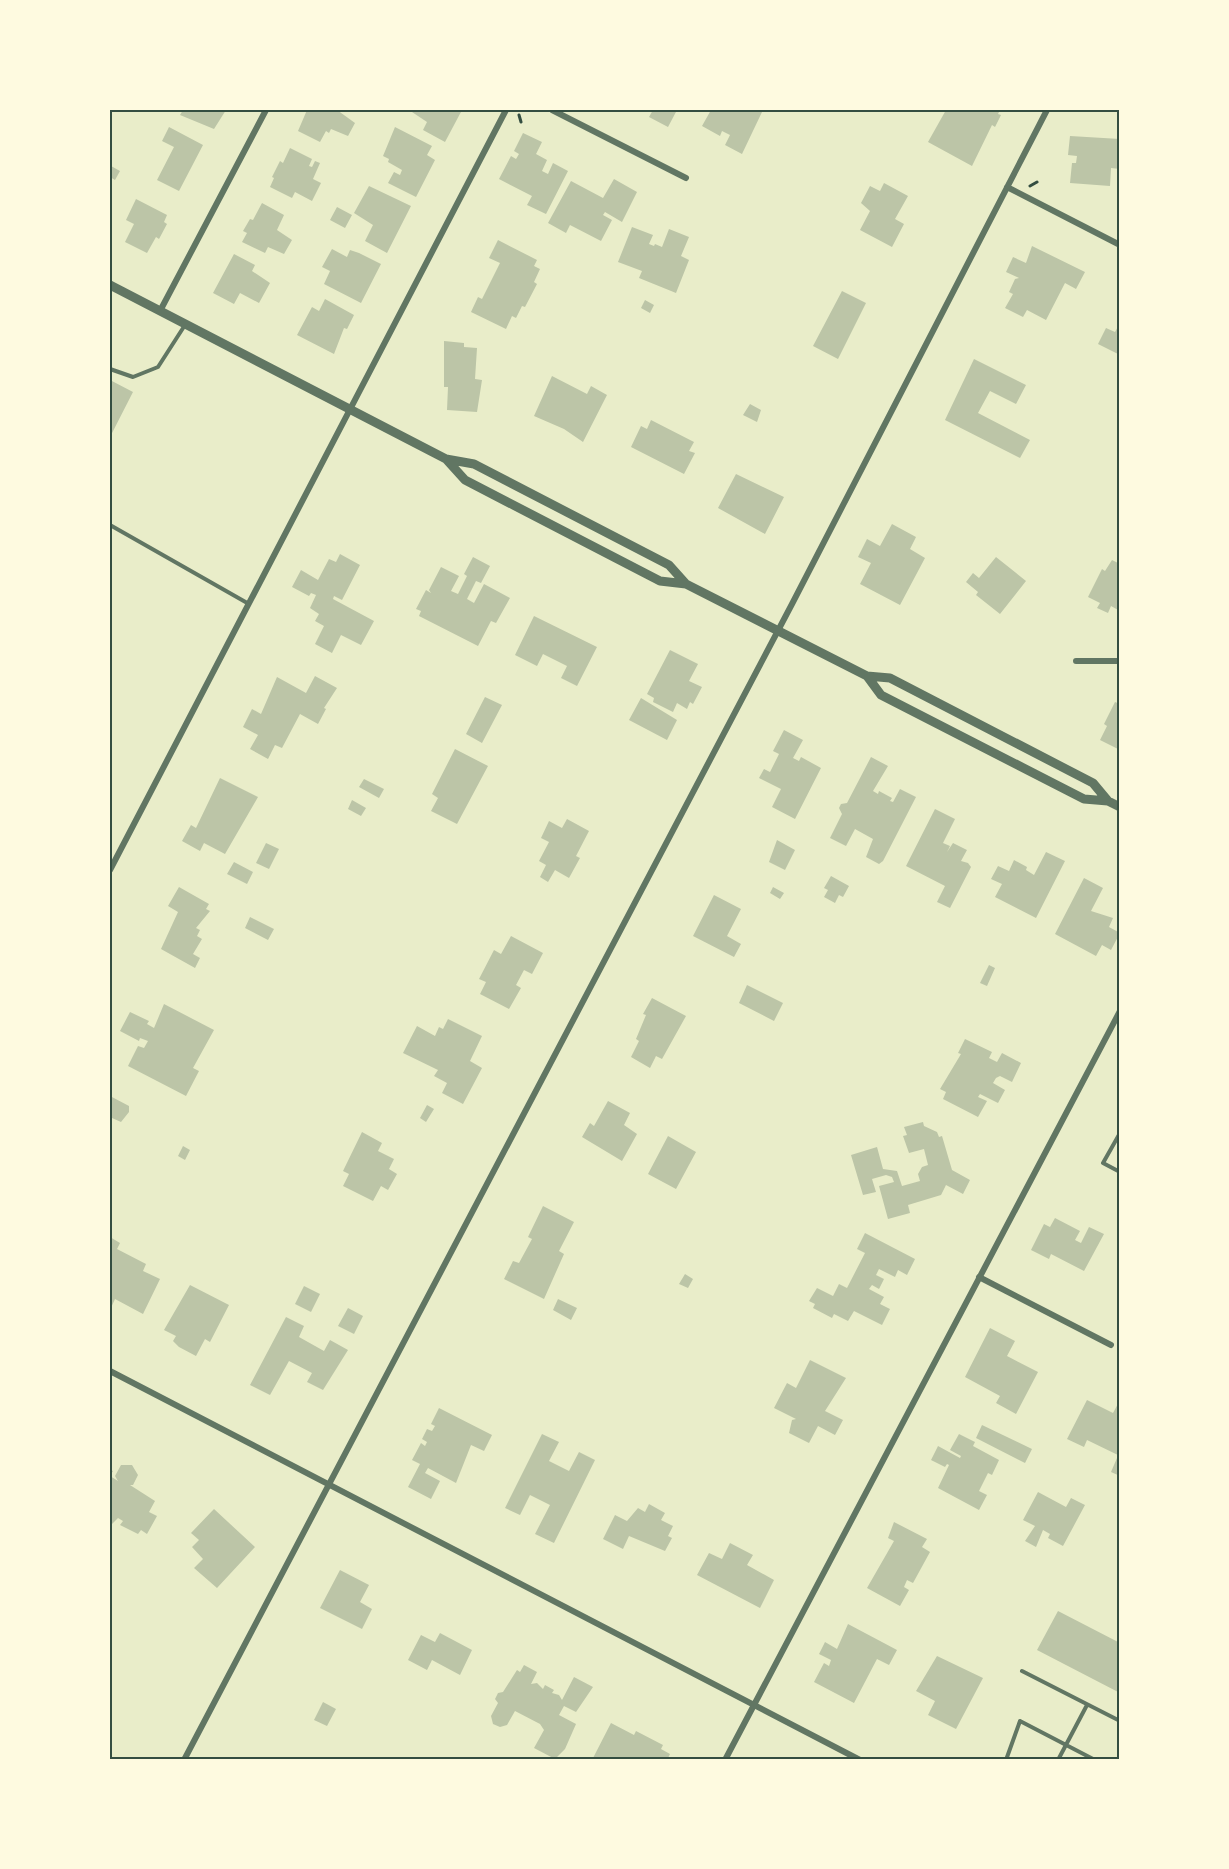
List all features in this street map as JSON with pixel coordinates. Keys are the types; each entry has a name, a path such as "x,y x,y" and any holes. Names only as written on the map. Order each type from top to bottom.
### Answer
{"street":[{"path":"160,311 266,110"},
{"path":"110,870 506,110"},
{"path":"552,110 686,178"},
{"path":"184,1760 330,1485 1047,110"},
{"path":"1007,186 1119,245"},
{"path":"110,285 446,459 474,464 659,559 669,565 686,584"},
{"path":"446,459 465,480 660,581 686,584 867,676 890,678 1093,783 1107,801"},
{"path":"1076,661 1119,661"},
{"path":"867,676 881,695 1084,799 1107,801 1119,807"},
{"path":"725,1760 1119,1011"},
{"path":"979,1277 1111,1345"},
{"path":"110,1371 860,1760"}],"lane":[{"path":"110,369 133,377 158,367 185,324"},
{"path":"110,525 249,604"},
{"path":"1119,1133 1103,1163 1119,1172"},
{"path":"1022,1671 1119,1721"},
{"path":"1058,1760 1087,1705"},
{"path":"1006,1760 1020,1721 1095,1760"}],"path":[{"path":"519,115 521,123"},
{"path":"1030,186 1037,182"}],"building":[{"path":"183,110 226,110 214,129 180,115"},
{"path":"307,110 337,110 355,123 348,136 331,129 329,133 326,131 320,142 298,131"},
{"path":"409,110 462,110 445,142 423,130 427,122"},
{"path":"653,110 677,110 668,127 649,117"},
{"path":"711,110 758,110 762,112 742,154 725,145 730,135 722,131 720,136 702,126"},
{"path":"946,110 1000,110 998,114 1001,115 995,127 992,125 972,166 928,142"},
{"path":"169,127 203,145 179,191 157,180 174,147 162,141"},
{"path":"395,127 432,146 427,155 435,160 416,197 388,183 394,172 400,175 402,170 388,162 389,159 383,156"},
{"path":"523,133 542,142 536,154 547,160 542,171 548,174 553,163 568,171 546,214 527,205 532,196 499,179 511,156 516,159 519,154 514,151"},
{"path":"1070,136 1120,139 1120,169 1111,168 1110,186 1070,183 1072,163 1076,163 1077,156 1068,155"},
{"path":"290,148 312,159 309,166 312,167 315,161 320,163 313,179 321,183 312,201 295,192 292,198 270,187 280,161 283,163"},
{"path":"111,166 120,171 115,180 110,177"},
{"path":"614,179 637,192 622,222 605,212 603,215 612,220 601,241 570,225 566,233 548,223 571,181 603,198"},
{"path":"884,183 908,196 895,219 904,224 892,247 860,230 870,211 861,203 870,186 880,191"},
{"path":"369,186 411,206 387,253 365,241 373,225 354,213"},
{"path":"136,199 167,215 164,222 167,224 159,239 156,237 147,253 125,242 134,224 126,220"},
{"path":"262,203 284,215 277,230 292,240 284,254 268,247 265,253 242,242 247,233 243,231 250,219 253,220"},
{"path":"337,207 352,215 345,228 330,220"},
{"path":"632,227 653,235 649,244 654,246 655,244 662,247 669,229 689,237 681,256 689,260 676,293 639,278 642,271 618,262"},
{"path":"498,240 537,260 534,266 540,269 534,282 537,284 525,307 522,306 516,318 512,316 506,329 471,312 478,297 482,299 500,263 489,258"},
{"path":"1032,246 1085,272 1076,289 1065,283 1046,320 1027,310 1023,317 1005,308 1013,294 1009,292 1015,279 1019,278 1006,272 1013,257 1026,263"},
{"path":"332,249 347,257 350,250 381,264 361,303 324,284 330,271 322,267"},
{"path":"234,254 255,265 252,271 270,283 259,303 240,293 234,304 213,293"},
{"path":"842,291 866,303 838,359 813,346"},
{"path":"325,299 354,315 347,329 344,328 334,354 297,335 312,307 319,311"},
{"path":"645,300 654,305 650,313 641,308"},
{"path":"1120,323 1120,355 1098,344 1106,328 1115,332"},
{"path":"444,341 464,343 464,347 477,348 475,379 482,380 477,412 447,410 448,387 444,387"},
{"path":"974,359 1026,385 1016,404 990,391 978,413 1030,440 1020,458 945,420"},
{"path":"552,376 587,394 591,386 607,395 583,442 564,429 534,416"},
{"path":"110,380 133,392 110,437"},
{"path":"750,404 761,410 757,422 743,415"},
{"path":"651,420 694,442 689,451 695,453 684,474 631,447 641,426 647,429"},
{"path":"736,474 784,497 765,534 718,508"},
{"path":"892,524 916,537 910,549 925,558 900,605 860,584 871,563 858,557 867,539 880,546"},
{"path":"340,554 360,565 342,600 334,596 333,599 374,621 361,645 341,635 332,653 315,644 324,626 315,621 319,614 310,608 316,595 311,593 309,596 292,587 301,570 318,580 329,559 336,562"},
{"path":"473,557 490,566 481,583 476,581 467,599 474,603 484,584 510,598 496,623 491,621 478,646 419,616 421,611 416,609 426,590 431,593 429,590 441,567 459,576 451,591 458,594 467,576 464,574"},
{"path":"996,557 1026,581 1000,614 976,595 978,592 966,582 973,573 979,578"},
{"path":"1112,560 1120,564 1120,611 1111,606 1108,613 1097,608 1100,603 1088,597 1102,569 1105,571"},
{"path":"534,616 597,647 577,686 561,678 567,666 543,654 537,666 515,655"},
{"path":"670,650 698,664 689,681 702,687 693,704 690,702 687,709 677,703 673,712 653,702 654,698 647,694"},
{"path":"315,676 337,688 324,708 326,709 318,724 300,714 282,748 275,745 268,759 250,749 258,735 243,727 252,709 261,714 277,677 306,693"},
{"path":"485,697 502,705 482,743 466,734"},
{"path":"641,698 677,720 667,740 629,720"},
{"path":"1115,702 1120,704 1120,750 1100,740 1107,726 1104,724"},
{"path":"784,730 803,740 793,758 799,761 801,757 821,768 795,819 772,807 781,789 759,778 764,769 770,772 779,754 773,751"},
{"path":"455,749 488,766 457,824 431,811 438,798 432,794"},
{"path":"871,757 888,766 873,791 878,794 879,791 892,798 890,801 893,802 900,789 916,797 883,861 879,864 866,857 873,839 855,829 846,846 830,838 842,814 839,808 841,804 847,803"},
{"path":"220,778 258,797 225,854 204,843 200,851 182,841 191,825 196,828"},
{"path":"364,779 384,789 379,798 359,787"},
{"path":"352,800 366,808 361,816 348,809"},
{"path":"935,809 955,819 943,843 950,846 947,852 953,843 967,850 961,861 968,863 971,867 950,908 937,902 945,886 906,866"},
{"path":"567,819 589,831 576,856 580,858 569,878 555,870 548,882 540,877 546,865 539,861 549,842 541,838 549,821 562,828"},
{"path":"777,840 795,850 785,870 769,862"},
{"path":"266,843 279,849 269,869 256,863"},
{"path":"1046,852 1065,861 1036,918 995,897 1002,884 991,879 998,866 1009,871 1014,860 1027,867 1026,870 1034,875"},
{"path":"234,862 253,872 247,884 227,874"},
{"path":"831,876 849,886 843,897 839,895 835,903 824,897 828,890 824,888"},
{"path":"1084,878 1103,888 1091,911 1113,918 1109,927 1120,933 1111,950 1102,945 1096,956 1055,934"},
{"path":"179,887 209,904 206,909 210,911 196,928 200,930 197,936 202,939 193,954 200,958 195,968 161,949 178,912 168,906"},
{"path":"773,887 784,893 780,899 770,893"},
{"path":"714,895 741,909 727,936 741,944 734,957 693,936"},
{"path":"250,917 274,929 268,940 245,928"},
{"path":"511,936 543,953 532,974 524,970 516,985 521,988 509,1009 480,994 486,982 479,979 494,950 501,954"},
{"path":"989,965 995,968 987,986 980,983"},
{"path":"747,985 783,1003 774,1021 739,1003"},
{"path":"652,998 686,1016 662,1059 656,1056 650,1068 631,1057 639,1041 636,1039 646,1015 643,1014"},
{"path":"164,1004 214,1030 193,1068 199,1071 186,1096 128,1066 138,1046 144,1048 148,1041 140,1038 139,1041 120,1031 130,1012 149,1021 147,1024 154,1028"},
{"path":"448,1019 482,1036 470,1061 482,1068 463,1104 442,1093 447,1083 434,1076 438,1070 403,1053 417,1026 435,1036 439,1027 443,1029"},
{"path":"965,1039 992,1052 989,1058 997,1062 1002,1053 1021,1063 1012,1082 1000,1076 993,1083 1005,1090 998,1103 980,1094 978,1097 987,1101 978,1117 943,1099 946,1092 940,1089 961,1054 958,1053"},
{"path":"110,1096 129,1106 129,1112 121,1122 112,1118 110,1123"},
{"path":"608,1101 630,1113 624,1125 637,1134 622,1161 582,1137 590,1123 594,1126"},
{"path":"427,1105 434,1109 426,1122 420,1118"},
{"path":"923,1122 924,1126 937,1132 939,1137 942,1136 952,1170 970,1180 963,1194 946,1185 941,1195 908,1205 910,1213 888,1219 879,1186 894,1182 892,1177 886,1175 872,1179 876,1192 863,1195 851,1155 877,1147 883,1169 897,1171 902,1186 920,1181 918,1174 922,1167 928,1165 924,1149 909,1153 903,1136 907,1135 904,1127"},
{"path":"362,1132 382,1143 378,1151 394,1159 389,1169 397,1174 388,1190 381,1186 373,1201 343,1186 349,1174 343,1171"},
{"path":"668,1136 696,1152 676,1189 648,1174"},
{"path":"183,1146 190,1150 185,1160 178,1156"},
{"path":"543,1206 574,1222 559,1251 564,1254 544,1299 504,1279 513,1261 519,1263 532,1239 528,1237"},
{"path":"1055,1218 1080,1231 1075,1240 1081,1243 1089,1227 1104,1234 1084,1271 1051,1254 1049,1259 1031,1250 1044,1224 1050,1227"},
{"path":"865,1233 915,1259 907,1275 898,1270 895,1277 879,1269 876,1275 884,1279 879,1289 872,1285 869,1289 884,1297 880,1304 890,1309 882,1325 854,1311 848,1321 834,1314 832,1318 813,1308 815,1304 809,1301 817,1288 833,1296 839,1284 847,1288 865,1253 857,1249"},
{"path":"110,1237 120,1243 117,1249 146,1264 143,1271 160,1279 143,1314 115,1299 110,1310"},
{"path":"685,1274 693,1279 688,1288 679,1284"},
{"path":"190,1285 229,1305 210,1342 205,1339 196,1356 179,1347 173,1341 176,1336 164,1330"},
{"path":"304,1286 320,1294 311,1312 295,1304"},
{"path":"558,1299 577,1308 571,1320 553,1310"},
{"path":"348,1308 363,1316 354,1334 338,1326"},
{"path":"286,1317 304,1326 299,1337 324,1351 330,1340 348,1350 323,1390 307,1382 312,1373 289,1361 270,1395 250,1385"},
{"path":"990,1328 1015,1341 1007,1356 1038,1372 1016,1414 996,1403 1000,1396 965,1377"},
{"path":"810,1360 846,1378 825,1411 843,1420 835,1435 818,1426 809,1443 789,1433 792,1420 796,1419 774,1408 787,1383 796,1388"},
{"path":"1087,1400 1113,1413 1120,1400 1120,1456 1087,1440 1084,1447 1067,1439"},
{"path":"439,1408 492,1435 484,1451 471,1445 456,1483 428,1468 425,1473 440,1481 431,1499 408,1487 420,1464 412,1460 421,1443 425,1446 427,1442 422,1439 427,1429 432,1431 435,1426 431,1424"},
{"path":"982,1425 1032,1449 1025,1463 976,1438"},
{"path":"542,1434 559,1442 549,1461 569,1471 579,1452 595,1460 554,1543 535,1534 550,1505 530,1495 520,1515 505,1508"},
{"path":"959,1434 975,1442 973,1446 999,1460 992,1475 988,1473 979,1491 987,1495 979,1510 938,1488 949,1465 945,1467 931,1460 938,1446 960,1458 961,1456 950,1450"},
{"path":"1117,1458 1120,1459 1120,1476 1111,1472"},
{"path":"121,1465 132,1465 138,1475 133,1485 130,1485 155,1501 149,1512 157,1516 147,1534 141,1530 138,1534 120,1525 123,1521 118,1518 110,1526 110,1476 118,1481 115,1476"},
{"path":"1038,1492 1066,1507 1071,1498 1085,1505 1063,1546 1048,1538 1050,1534 1043,1530 1036,1547 1025,1541 1035,1526 1023,1520"},
{"path":"649,1504 665,1513 661,1520 673,1526 668,1536 672,1538 665,1551 629,1536 623,1549 603,1539 615,1515 627,1521 638,1508 645,1512"},
{"path":"214,1509 255,1547 217,1588 194,1568 203,1559 192,1547 199,1540 191,1533"},
{"path":"894,1522 927,1539 922,1547 930,1552 913,1583 907,1580 904,1587 909,1590 900,1606 867,1588 894,1541 888,1538"},
{"path":"730,1543 753,1555 747,1565 774,1580 760,1608 697,1575 709,1553 722,1559"},
{"path":"340,1570 369,1585 360,1602 372,1609 362,1629 320,1608"},
{"path":"1058,1611 1120,1643 1120,1693 1037,1650"},
{"path":"848,1624 897,1650 889,1665 877,1659 854,1703 814,1682 824,1663 829,1666 831,1660 819,1654 825,1642 837,1649"},
{"path":"440,1633 472,1650 460,1675 432,1660 427,1670 408,1660 421,1635 435,1642"},
{"path":"937,1656 983,1678 956,1729 928,1715 935,1701 916,1691"},
{"path":"524,1665 537,1672 531,1684 537,1683 543,1689 545,1685 554,1690 552,1693 559,1695 562,1700 574,1677 593,1687 576,1712 564,1706 559,1715 576,1724 565,1749 555,1759 534,1748 544,1730 540,1724 515,1711 507,1725 500,1727 493,1724 491,1716 498,1703 495,1699 498,1693 503,1692 517,1670 520,1672"},
{"path":"323,1702 336,1709 327,1726 314,1720"},
{"path":"611,1723 634,1735 636,1731 663,1745 661,1749 670,1754 667,1760 592,1760"}]}
